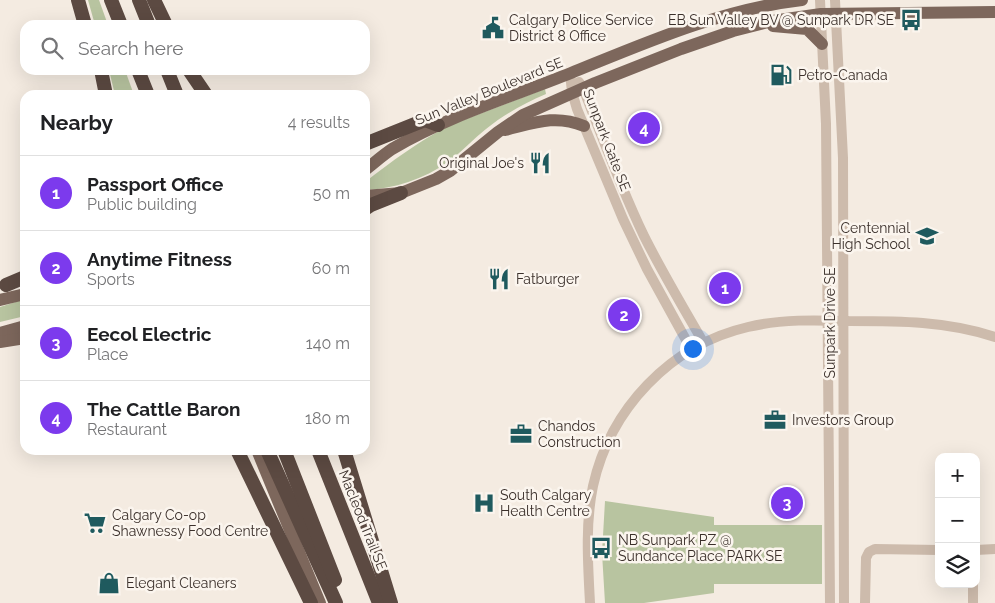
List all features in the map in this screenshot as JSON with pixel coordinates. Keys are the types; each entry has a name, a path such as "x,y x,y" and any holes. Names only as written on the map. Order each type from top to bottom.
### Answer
{"highway":[{"path":"78,0 84,20"},
{"path":"111,0 119,20"},
{"path":"139,0 147,20"},
{"path":"154,0 164,20"},
{"path":"95,75 97,90"},
{"path":"102,75 105,90"},
{"path":"140,75 146,90"},
{"path":"169,75 175,90"},
{"path":"192,75 203,90"},
{"path":"370,142 425,120 438,125"},
{"path":"370,206 401,193"},
{"path":"3,286 20,279"},
{"path":"239,455 311,603"},
{"path":"269,455 336,603"},
{"path":"286,455 344,603"},
{"name":"Macleod Trail SE","path":"320,455 379,603"},
{"path":"346,455 391,603"}],"main road":[{"name":"Sun Valley Boulevard SE","path":"370,166 390,151 438,125 570,73 715,19 759,7 802,0"},
{"path":"370,196 401,193 436,179 450,171 522,115 578,90 681,49 756,25 821,14 995,12"},
{"path":"756,25 807,29 822,44"},
{"path":"498,132 548,119 568,121 584,126"},
{"path":"3,286 20,282"},
{"path":"0,300 20,295"},
{"path":"0,333 20,327"},
{"path":"0,342 20,339"},
{"path":"259,455 320,603"}],"street":[{"name":"Sunpark Drive SE","path":"820,0 826,124 830,603"},
{"name":"Sunpark Drive SE","path":"835,0 843,158 844,603"},
{"name":"Sunpark Gate SE","path":"570,73 644,235 703,342"},
{"name":"Sunpark Gate SE","path":"578,90 584,126 623,219 647,268 692,349"},
{"path":"590,603 590,514 593,486 601,459 619,421 640,392 662,370 692,349 703,342 734,330 765,323 915,321 960,327 995,337"},
{"path":"980,550 995,549"},
{"path":"866,603 867,553 871,550 935,550"},
{"path":"973,588 973,603"}],"green space":[{"path":"88,0 99,0 106,20 94,20"},
{"path":"110,75 127,75 132,90 114,90"},
{"path":"545,89 546,94 500,118 439,168 408,182 387,188 370,190 370,178 405,152 448,126"},
{"path":"20,301 20,317 0,322 0,307"},
{"path":"605,501 714,517 714,525 822,525 822,584 714,584 714,593 644,603 605,603 602,553"}],"place":[{"name":"EB Sun Valley BV @ Sunpark DR SE","path":"911,20"},
{"name":"Calgary Police Service District 8 Office","path":"493,28"},
{"name":"Petro-Canada","path":"781,75"},
{"name":"The Cattle Baron","path":"644,128"},
{"name":"Original Joe's","path":"540,163"},
{"name":"Centennial High School","path":"927,236"},
{"name":"Fatburger","path":"499,279"},
{"name":"Passport Office","path":"725,288"},
{"name":"Anytime Fitness","path":"624,315"},
{"name":"Investors Group","path":"775,420"},
{"name":"Chandos Construction","path":"521,434"},
{"name":"South Calgary Health Centre","path":"484,503"},
{"name":"Eecol Electric","path":"787,503"},
{"name":"Calgary Co-op Shawnessy Food Centre","path":"95,523"},
{"name":"NB Sunpark PZ @ Sundance Place PARK SE","path":"601,548"},
{"name":"Elegant Cleaners","path":"109,583"}]}
